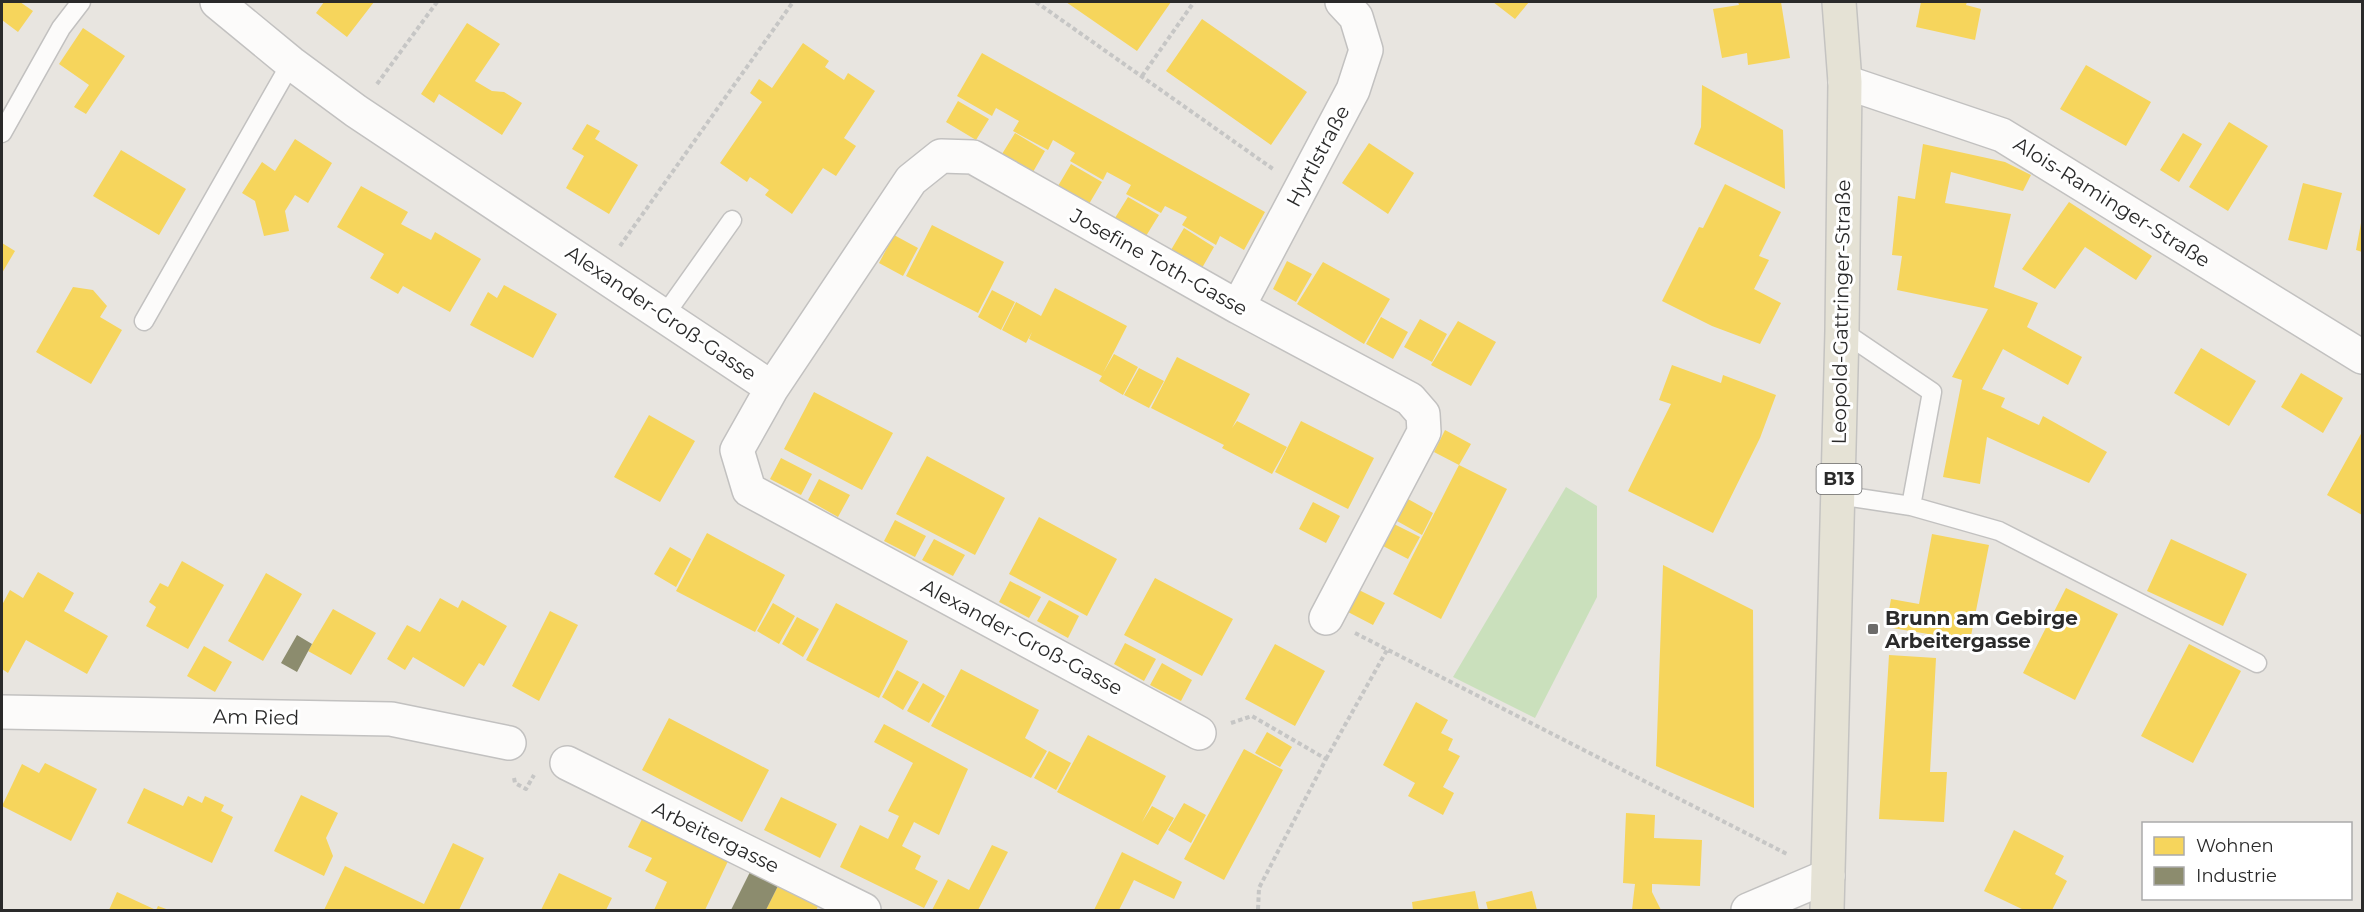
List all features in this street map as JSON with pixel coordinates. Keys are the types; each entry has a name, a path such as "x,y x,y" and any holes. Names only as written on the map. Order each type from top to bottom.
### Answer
{"main road":[{"name":"Leopold-Gattringer-Straße","path":"1827,910 1842,331 1845,82 1839,2"}],"street":[{"name":"Alexander-Groß-Gasse","path":"217,2 291,63 356,111 772,388 737,450 748,490 1199,733"},
{"name":"Hyrtlstraße","path":"1238,307 1353,90 1366,50 1356,17 1342,2"},
{"name":"Alois-Raminger-Straße","path":"1845,82 2002,135 2362,357"},
{"name":"Josefine Toth-Gasse","path":"772,388 911,180 941,156 973,157 1238,307 1410,399 1424,414 1424,432 1326,618"},
{"name":"Am Ried","path":"2,712 391,719 509,742"},
{"name":"Arbeitergasse","path":"567,763 864,910"},
{"path":"1748,910 1828,876"}],"lane":[{"path":"2,133 61,28 81,2"},
{"path":"144,321 291,63"},
{"path":"664,316 732,220"},
{"path":"1842,331 1932,392 1911,506"},
{"path":"1838,495 1911,506 1999,531 2257,663"}],"path":[{"path":"356,111 437,2"},
{"path":"601,273 794,2"},
{"path":"1036,2 1301,188"},
{"path":"1142,76 1194,2"},
{"path":"1326,618 1787,854 1788,893"},
{"path":"1258,910 1259,888 1326,759 1387,650"},
{"path":"1199,733 1252,716 1326,759"}],"green space":[{"path":"1566,487 1597,506 1597,597 1535,718 1453,677"}],"building: Wohnen":[{"path":"2,2 20,2 33,11 18,32 2,20"},
{"path":"324,2 374,2 347,37 316,13"},
{"path":"1066,2 1171,2 1137,51"},
{"path":"1493,2 1529,2 1515,19"},
{"path":"1738,2 1781,2 1790,58 1748,65 1747,53 1722,58 1713,9 1739,5"},
{"path":"1921,2 1967,2 1966,5 1981,9 1975,40 1916,27"},
{"path":"1202,19 1307,92 1271,145 1166,71"},
{"path":"467,23 500,44 475,81 492,91 504,92 522,103 502,135 439,94 434,103 421,94"},
{"path":"83,28 125,56 86,114 74,107 89,85 59,64"},
{"path":"803,43 829,61 825,67 844,80 848,73 875,91 844,138 856,146 836,176 823,168 792,214 765,195 769,190 750,177 747,182 720,163 762,102 750,93 759,79 772,88"},
{"path":"982,53 1265,212 1244,250 1220,236 1216,245 1182,225 1187,217 1165,206 1161,213 1126,194 1131,185 1107,172 1103,180 1070,161 1075,153 1053,140 1048,150 1013,131 1019,121 996,108 992,116 957,96"},
{"path":"2086,65 2151,102 2126,146 2060,109"},
{"path":"1702,85 1783,130 1785,189 1694,144 1701,127"},
{"path":"958,101 989,119 976,140 946,122"},
{"path":"2229,122 2268,146 2228,211 2189,187"},
{"path":"587,124 600,131 595,139 638,165 609,214 566,188 584,156 572,149"},
{"path":"1015,133 1045,151 1033,172 1002,154"},
{"path":"2183,133 2202,144 2179,182 2160,170"},
{"path":"295,139 332,163 308,203 295,195 285,211 289,231 264,236 255,201 242,193 262,162 275,171"},
{"path":"1369,143 1414,173 1388,214 1342,183"},
{"path":"1923,144 2005,162 2031,175 2023,191 1951,172 1945,203 2011,214 1994,287 2038,303 2027,327 2082,357 2068,385 2003,349 1982,389 2005,398 2001,407 2039,425 2043,416 2107,452 2089,483 1987,437 1980,484 1943,477 1962,380 1952,377 1988,309 1897,290 1902,256 1892,255 1898,196 1915,199"},
{"path":"121,150 186,189 159,235 93,196"},
{"path":"1071,164 1102,182 1089,204 1058,186"},
{"path":"2303,183 2342,193 2327,250 2288,240"},
{"path":"1725,184 1781,212 1759,256 1769,260 1754,289 1781,303 1760,344 1712,326 1662,301 1699,227 1703,228"},
{"path":"361,186 408,212 401,224 431,240 435,232 481,259 450,312 403,286 398,294 370,278 384,254 337,227"},
{"path":"1128,197 1159,215 1146,236 1115,218"},
{"path":"2069,202 2152,256 2136,280 2085,247 2055,289 2022,269"},
{"path":"2362,223 2362,252 2356,250"},
{"path":"932,225 1004,262 978,313 906,276"},
{"path":"1184,228 1214,247 1202,268 1171,250"},
{"path":"894,235 918,248 903,276 879,263"},
{"path":"2,243 15,251 2,273"},
{"path":"1287,261 1312,274 1296,302 1273,289"},
{"path":"1323,262 1390,299 1364,344 1297,304"},
{"path":"504,285 557,314 533,358 470,325 488,292 497,298"},
{"path":"73,287 93,290 107,306 100,317 122,330 91,384 36,352"},
{"path":"1055,288 1127,326 1103,373 1114,354 1138,367 1123,395 1099,381 1102,376 1029,339 1032,332 1026,343 1002,330 1016,302 1041,316"},
{"path":"992,290 1015,302 1001,330 978,317"},
{"path":"1381,317 1408,332 1393,359 1366,344"},
{"path":"1420,319 1447,334 1432,362 1404,347"},
{"path":"1458,321 1496,342 1471,386 1431,365"},
{"path":"2201,348 2256,381 2229,426 2174,393"},
{"path":"1177,357 1250,394 1232,428 1237,421 1287,447 1272,474 1222,448 1224,445 1151,408"},
{"path":"1672,365 1721,383 1723,375 1776,395 1760,438 1713,533 1628,491 1671,404 1659,400"},
{"path":"1139,368 1164,381 1149,408 1124,395"},
{"path":"2301,373 2343,398 2323,433 2281,407"},
{"path":"814,392 893,433 862,490 784,449"},
{"path":"649,415 695,441 660,502 614,477"},
{"path":"1301,421 1374,458 1348,509 1275,472"},
{"path":"1445,430 1471,444 1459,465 1434,452"},
{"path":"2362,432 2362,515 2327,495"},
{"path":"927,456 1005,498 975,555 896,514"},
{"path":"781,458 812,474 801,495 770,479"},
{"path":"1459,465 1507,489 1441,619 1393,594"},
{"path":"819,479 850,495 838,517 808,500"},
{"path":"1408,499 1433,513 1422,535 1397,521"},
{"path":"1313,502 1340,516 1326,543 1299,529"},
{"path":"1039,517 1117,559 1087,616 1009,574"},
{"path":"895,520 926,536 915,557 884,541"},
{"path":"1394,524 1420,537 1408,559 1383,546"},
{"path":"707,533 785,575 755,632 676,591"},
{"path":"1932,534 1989,545 1970,641 1886,627 1891,599 1919,604"},
{"path":"934,539 965,555 953,576 922,560"},
{"path":"2171,539 2247,574 2223,626 2147,591"},
{"path":"670,547 691,559 676,587 654,574"},
{"path":"182,561 224,585 188,649 146,626 156,607 149,602 160,583 168,587"},
{"path":"1663,565 1753,610 1754,808 1656,766"},
{"path":"38,572 74,593 64,611 108,636 87,674 26,640 8,673 2,669 2,605 10,590 23,598"},
{"path":"266,573 302,594 263,661 228,641"},
{"path":"1155,578 1233,619 1202,676 1124,635"},
{"path":"1010,581 1041,597 1029,618 999,602"},
{"path":"2066,588 2118,614 2075,700 2023,673"},
{"path":"1359,590 1385,603 1373,625 1348,612"},
{"path":"440,598 458,608 462,600 507,626 484,666 479,663 464,687 413,657 405,670 387,659 407,625 420,632"},
{"path":"1049,600 1079,616 1068,638 1037,621"},
{"path":"773,603 795,616 779,644 757,631"},
{"path":"836,603 908,641 879,698 806,660"},
{"path":"333,609 376,633 351,675 308,651"},
{"path":"550,611 578,625 539,701 512,686"},
{"path":"797,617 819,629 803,657 782,644"},
{"path":"1125,643 1156,659 1144,681 1114,664"},
{"path":"1275,644 1325,671 1295,726 1245,699"},
{"path":"2189,644 2241,671 2193,763 2141,736"},
{"path":"204,646 232,662 215,692 187,676"},
{"path":"1889,655 1936,658 1930,772 1947,772 1944,822 1879,819"},
{"path":"1162,663 1192,680 1181,701 1150,685"},
{"path":"961,669 1039,710 1025,738 1047,751 1031,778 931,726"},
{"path":"897,670 919,682 903,710 882,697"},
{"path":"923,683 945,696 929,723 907,711"},
{"path":"1416,702 1448,720 1441,733 1453,739 1448,750 1460,756 1443,787 1454,793 1443,815 1408,796 1415,783 1383,765"},
{"path":"669,718 769,770 742,822 642,770"},
{"path":"884,724 968,769 939,835 914,822 902,846 921,856 915,869 938,881 924,908 840,867 860,825 888,839 899,816 888,811 913,763 874,742"},
{"path":"1267,732 1292,747 1280,767 1255,753"},
{"path":"1088,735 1166,776 1142,822 1152,806 1174,818 1158,845 1057,792"},
{"path":"1244,749 1283,770 1224,880 1184,859"},
{"path":"1049,751 1071,763 1056,790 1034,778"},
{"path":"45,763 97,789 71,841 2,806 22,764 39,773"},
{"path":"144,788 183,806 188,796 202,803 205,796 224,805 221,811 233,817 212,863 127,823"},
{"path":"301,795 338,813 326,838 333,856 324,876 274,851"},
{"path":"781,797 837,824 820,858 764,830"},
{"path":"1184,803 1206,815 1191,843 1168,830"},
{"path":"1626,813 1655,815 1654,838 1702,840 1700,886 1652,884 1652,892 1661,910 1632,910 1635,884 1623,883"},
{"path":"643,817 729,859 705,910 654,910 667,882 645,871 652,858 628,847"},
{"path":"2014,830 2064,856 2055,874 2067,881 2052,910 2024,910 1984,891"},
{"path":"453,843 484,858 459,910 324,910 345,866 424,904"},
{"path":"992,845 1008,852 978,910 932,910 948,879 969,890"},
{"path":"1122,852 1182,882 1174,899 1134,880 1119,910 1094,910"},
{"path":"559,873 612,898 606,910 541,910"},
{"path":"778,886 819,905 816,910 766,910"},
{"path":"1475,891 1479,910 1413,910 1412,902"},
{"path":"1532,891 1537,910 1488,910 1486,902"},
{"path":"117,892 156,910 109,910"},
{"path":"158,906 169,910 156,910"}],"building: Industrie":[{"path":"297,635 312,644 297,672 281,663"},
{"path":"750,872 778,886 766,910 731,910"}],"place":[{"name":"Brunn am Gebirge Arbeitergasse","path":"1873,629"}]}
